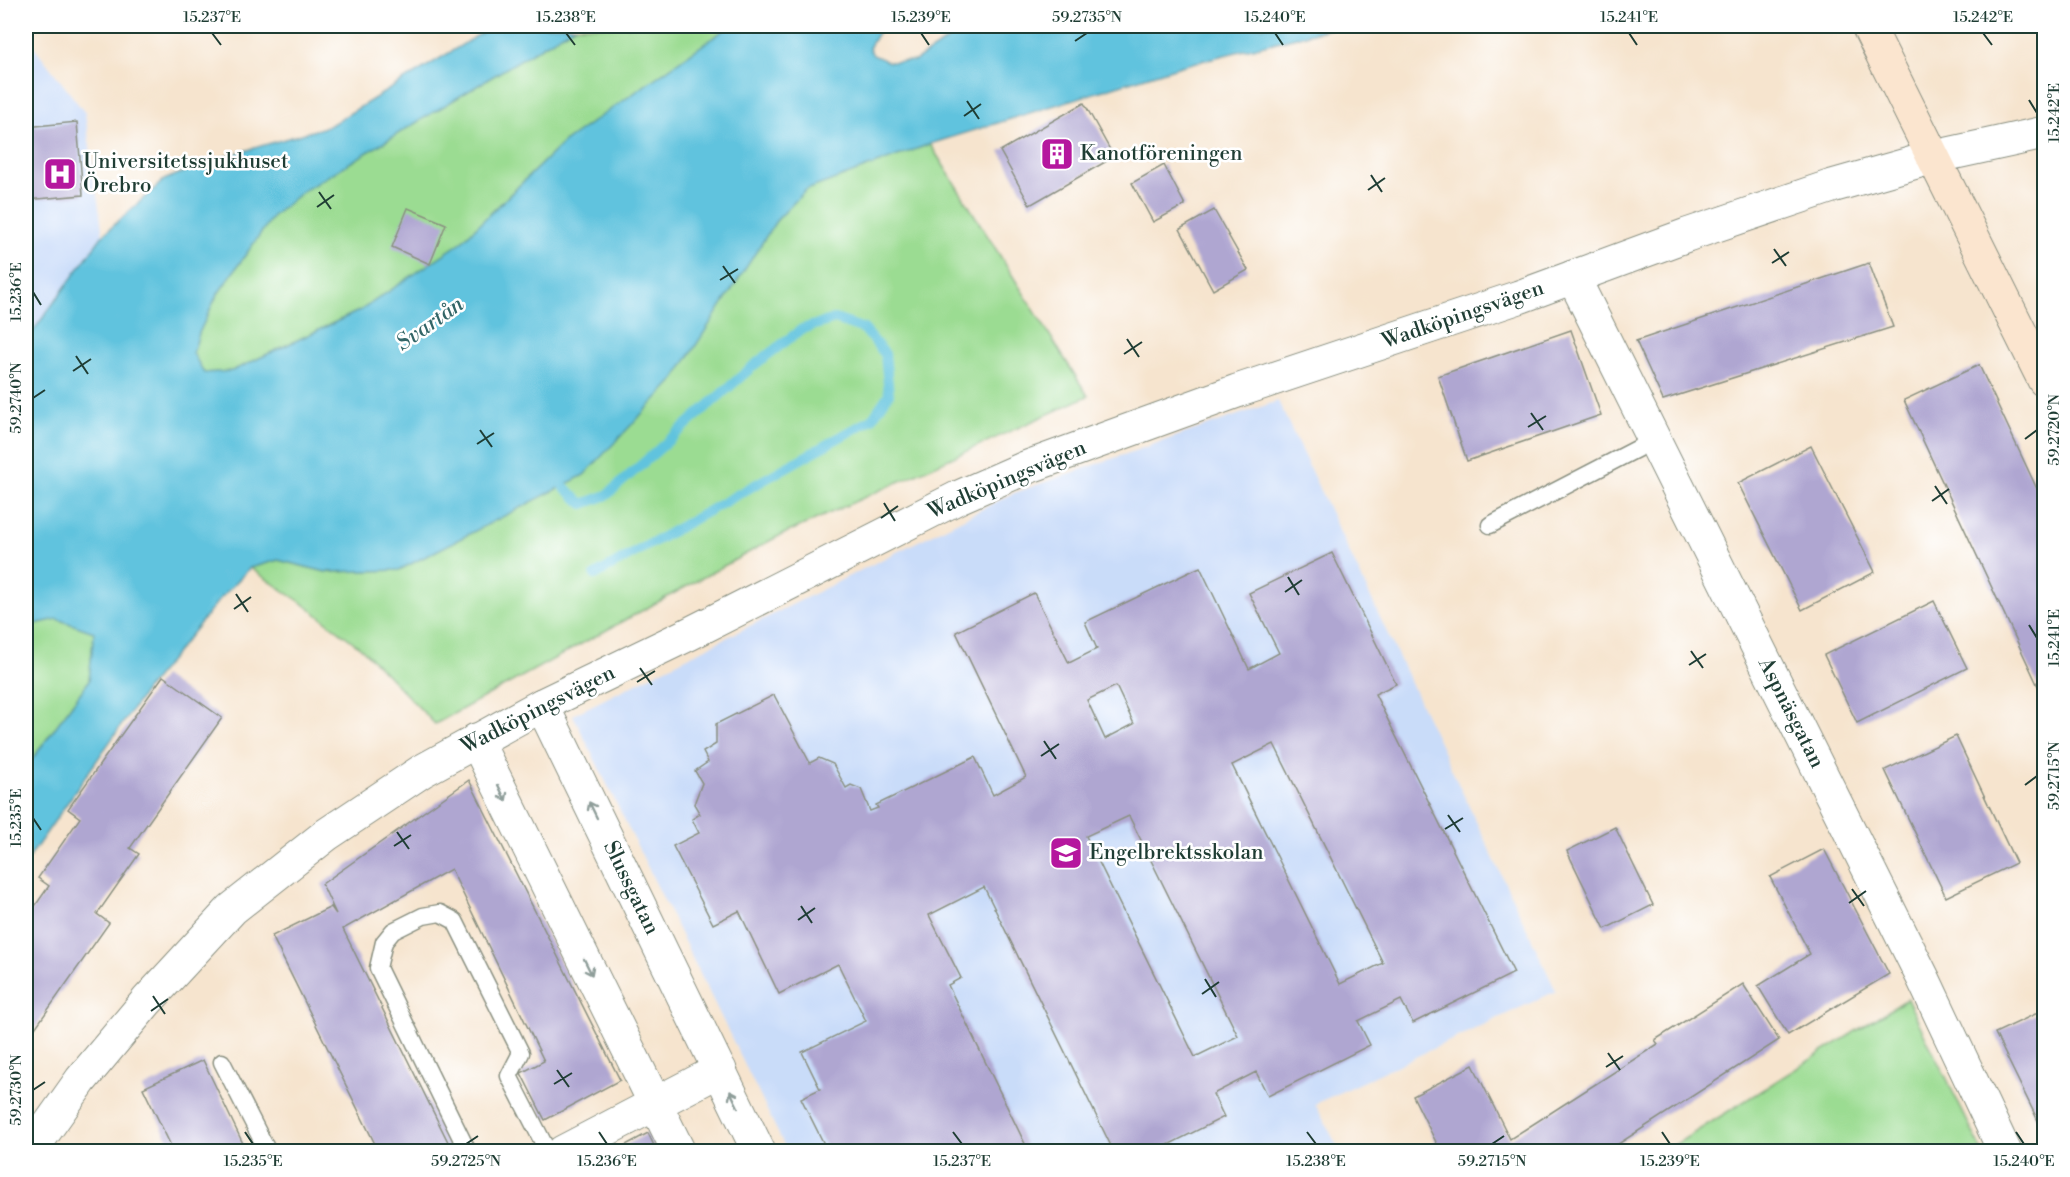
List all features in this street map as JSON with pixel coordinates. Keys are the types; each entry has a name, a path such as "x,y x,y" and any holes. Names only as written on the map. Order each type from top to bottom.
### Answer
{"street":[{"path":"1868,26 2044,380"},
{"name":"Wadköpingsvägen","path":"30,1152 81,1080 232,909 326,835 422,771 542,705 689,634 959,497 1025,468 1237,391 1832,186 1934,157 2044,133"},
{"name":"Aspnäsgatan","path":"1573,277 1923,978 2005,1152"},
{"name":"Slussgatan","path":"542,705 759,1152"},
{"path":"476,740 679,1152"},
{"path":"563,1152 720,1070"}],"lane":[{"path":"1490,525 1654,440"},
{"path":"468,1152 378,968 384,942 393,931 423,916 440,913 455,921 521,1053 509,1076 548,1152"},
{"path":"222,1062 268,1152"}],"shaded area":[{"name":"Universitetssjukhuset Örebro","path":"26,36 85,113 103,235 26,341"},
{"name":"Engelbrektsskolan","path":"1278,401 1556,991 1315,1104 1340,1151 787,1151 573,715 1014,493"}],"green space":[{"path":"576,26 730,26 564,142 459,244 361,310 232,371 204,373 193,353 199,333 217,295 273,216 303,191"},
{"path":"930,144 1088,396 775,538 435,724 362,649 305,605 250,568 278,560 326,572 399,570 584,475 776,221 807,188"},
{"path":"57,619 94,632 89,681 26,768 26,626"},
{"path":"1907,999 1982,1151 1665,1151"}],"water":[{"name":"Svartån","path":"493,26 576,26 303,191 273,216 217,295 199,333 193,353 204,373 232,371 361,310 459,244 564,142 730,26 882,26 869,48 873,55 889,62 915,61 969,26 1340,26 1181,66 930,144 806,190 776,221 673,381 584,475 399,570 326,572 278,560 250,568 219,600 146,690 26,862 26,768 89,681 94,632 57,619 26,626 26,341 103,235 164,180 210,161 329,126"}],"building":[{"name":"Kanotföreningen","path":"1084,103 1114,157 1030,205 1000,151"},
{"path":"77,122 83,195 26,200 26,127"},
{"path":"1164,165 1185,205 1153,222 1132,183"},
{"path":"408,208 446,224 430,264 392,247"},
{"path":"1214,210 1248,270 1213,290 1180,229"},
{"path":"1869,263 1893,327 1663,400 1636,341"},
{"path":"1571,330 1601,415 1467,461 1438,376"},
{"path":"1979,365 2044,504 2044,699 1904,400"},
{"path":"1811,446 1875,572 1802,610 1738,483"},
{"path":"1332,553 1396,684 1375,694 1514,973 1413,1023 1401,1000 1358,1021 1370,1045 1268,1096 1256,1072 1213,1094 1224,1117 1154,1152 1114,1152 984,887 929,915 961,978 948,985 1029,1152 828,1152 801,1098 820,1089 802,1052 866,1021 838,964 779,994 739,911 713,924 673,846 699,833 692,819 700,814 694,804 702,783 695,771 708,762 703,752 716,744 716,724 774,695 810,763 819,758 833,764 846,788 851,785 861,789 870,811 878,808 876,805 975,757 993,795 1026,777 956,632 1034,593 1069,663 1097,649 1085,622 1200,567 1249,669 1279,653 1249,593","holes":["1116,686 1134,724 1105,739 1087,700","1274,744 1383,963 1340,984 1232,765","1129,816 1238,1036 1195,1057 1086,836"]},
{"path":"1934,601 1967,668 1857,723 1824,655"},
{"path":"163,676 222,718 130,848 139,854 97,914 109,923 26,1041 26,919 49,886 38,878 80,818 68,809"},
{"path":"1956,736 2016,863 1946,897 1885,770"},
{"path":"469,780 620,1080 545,1120 521,1073 544,1061 451,869 343,929 453,1152 379,1152 272,936 331,907 336,914 322,884"},
{"path":"1615,827 1653,905 1605,929 1567,851"},
{"path":"1824,849 1889,974 1788,1035 1758,986 1810,954 1770,877"},
{"path":"1743,984 1779,1040 1606,1152 1441,1152 1413,1096 1473,1065 1510,1139 1658,1044 1655,1040"},
{"path":"2044,1010 2044,1133 1995,1033"},
{"path":"203,1060 247,1152 174,1152 143,1088"},
{"path":"648,1133 657,1152 613,1152"}],"waterway":[{"path":"563,486 583,504 607,495 753,366 802,329 835,319 864,329 885,354 889,394 872,419 595,575"}],"place":[{"name":"Kanotföreningen","path":"1057,154"},
{"name":"Universitetssjukhuset Örebro","path":"60,174"},
{"name":"Engelbrektsskolan","path":"1066,853"}]}
